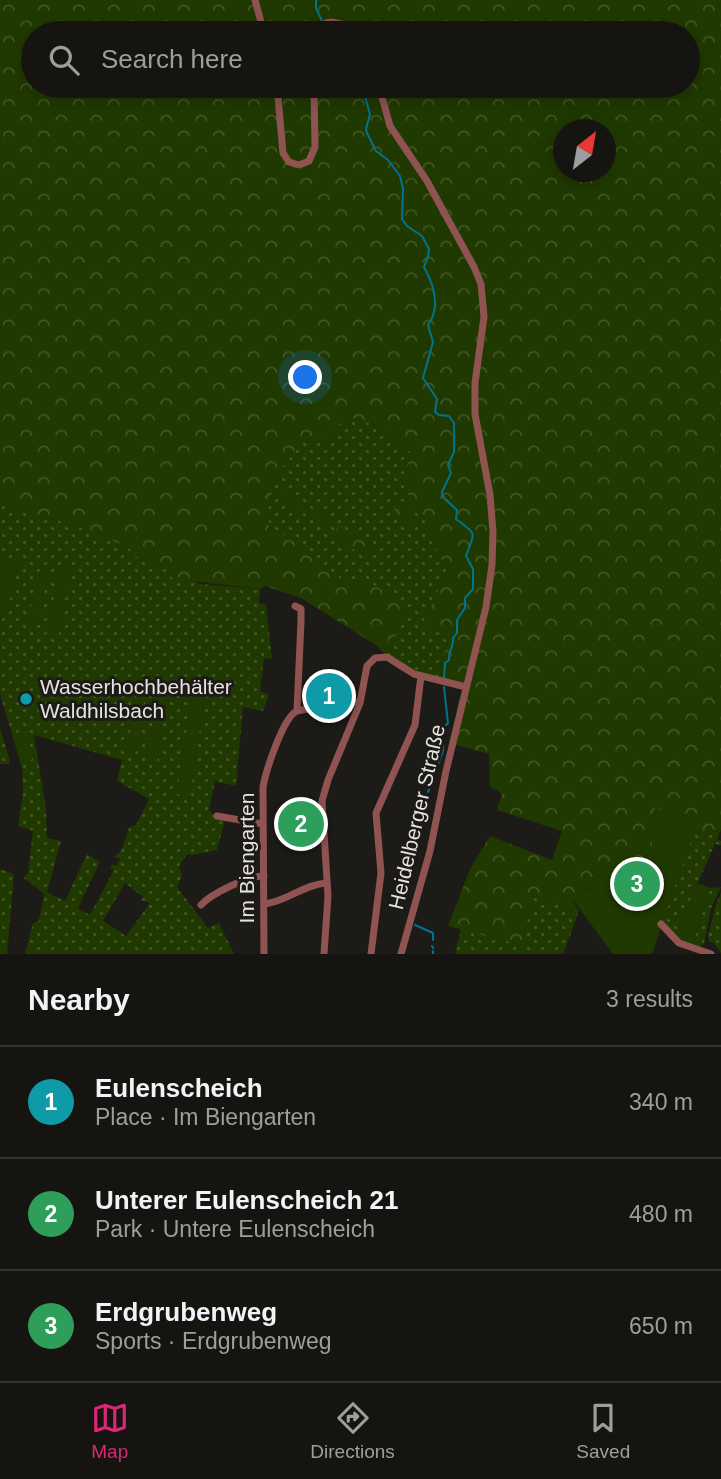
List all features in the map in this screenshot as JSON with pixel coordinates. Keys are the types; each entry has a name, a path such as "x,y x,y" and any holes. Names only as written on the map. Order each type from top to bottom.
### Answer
{"street":[{"path":"255,0 261,21"},
{"path":"278,98 283,153 287,160 299,165 309,161 314,150 314,98"},
{"name":"Heidelberger Straße","path":"382,98 390,126 433,191 474,267 483,296 484,317 475,383 475,414 492,514 493,552 487,600 429,856 401,954"},
{"name":"Im Biengarten","path":"264,954 263,792 266,773 289,717 297,711 301,608 295,607"},
{"path":"324,954 327,883 322,801 360,703 366,670 375,658 387,657 421,676 466,687"},
{"path":"371,954 382,870 376,811 415,724 421,676"},
{"path":"297,711 350,701 360,703"},
{"path":"216,816 263,824"},
{"path":"201,905 216,894 257,876 264,876"},
{"path":"265,904 327,883"},
{"path":"661,924 680,943 711,954"}],"green space":[{"path":"0,0 721,0 721,830 695,829 655,808 652,840 653,890 610,873 598,876 573,902 578,914 533,894 522,945 448,926 470,869 490,836 552,860 562,831 497,810 502,793 490,787 489,754 449,743 462,689 438,677 448,638 423,623 447,572 420,510 401,481 412,453 398,445 387,430 356,418 343,420 323,442 303,441 277,474 268,509 269,528 299,543 343,581 365,579 410,609 385,655 379,647 301,598 265,586 260,589 173,579 165,569 135,556 128,547 68,523 12,509 0,503"},
{"path":"356,418 387,430 398,445 412,453 401,481 420,510 447,572 423,623 448,638 438,677 421,676 385,655 409,609 388,596 343,581 299,543 269,528 268,509 277,474 303,441 323,442 343,420"},
{"path":"280,490 334,522 330,529 276,496"},
{"path":"407,502 413,512 410,523 405,524 394,509 395,505"},
{"path":"0,503 12,509 68,523 129,547 135,556 200,584 260,589 259,603 266,605 272,659 264,658 260,691 269,695 263,711 243,707 236,786 215,781 209,810 215,817 225,820 217,850 187,854 179,866 182,876 177,887 208,928 219,923 234,954 25,954 33,923 39,921 44,894 24,878 28,873 33,831 18,826 23,791 22,768 0,694 0,619 5,616 19,563 0,558","holes":["158,688 168,690 157,760 147,757","192,696 204,699 189,801 177,793","34,735 122,760 117,781 149,799 136,825 129,828 121,851 115,856 120,859 116,866 112,864 110,868 114,870 90,915 78,908 100,862 87,854 65,901 47,892 61,841 47,838 46,809","125,883 143,897 141,900 150,903 126,936 103,921"]},
{"path":"341,526 371,543 375,548 370,559 333,538 337,528"},
{"path":"0,558 19,562 5,617 0,619"},
{"path":"71,567 58,640 46,636 60,568"},
{"path":"40,569 49,570 36,631 26,628"},
{"path":"139,680 147,683 136,753 127,750"},
{"path":"158,687 168,689 157,761 147,757"},
{"path":"192,696 204,698 189,802 177,793"},
{"path":"0,728 10,761 9,764 0,764"},
{"path":"26,730 32,760 20,762 13,734"},
{"path":"655,807 695,829 652,954 613,954 573,900 590,888 591,879 609,873 622,857 653,889 652,840"},
{"path":"290,811 306,817 311,840 293,841"},
{"path":"695,829 720,832 717,839 721,841 721,845 715,844 674,937 662,922"},
{"path":"0,869 14,874 7,954 0,954"},
{"path":"698,883 710,888 692,947 674,937"},
{"path":"721,887 711,908 704,944 698,948 692,947 710,888"},
{"path":"721,893 721,953 714,943 709,942 708,937"},
{"path":"533,894 578,914 563,954 455,954 461,929 522,945"}],"waterway":[{"path":"316,0 316,8 322,21"},
{"path":"365,98 370,114 367,133 376,151 388,160 400,176 403,189 402,219 422,236 429,249 424,267 431,281 435,303 428,325 433,342 423,378 437,399 435,412 449,416 454,423 454,452 448,465 451,473 442,492 443,497 457,510 456,519 473,534 466,556 473,569 473,589 465,598 465,608 457,620 457,633 453,638 449,660 445,663 444,678"},
{"path":"428,792 443,751 443,728 448,723 444,687"},
{"path":"427,814 428,820"},
{"path":"415,925 433,933 433,940"}],"place":[{"name":"Eulenscheich","path":"329,696"},
{"name":"Wasserhochbehälter Waldhilsbach","path":"26,699"},
{"name":"Unterer Eulenscheich 21","path":"301,824"},
{"name":"Erdgrubenweg","path":"637,884"}]}
